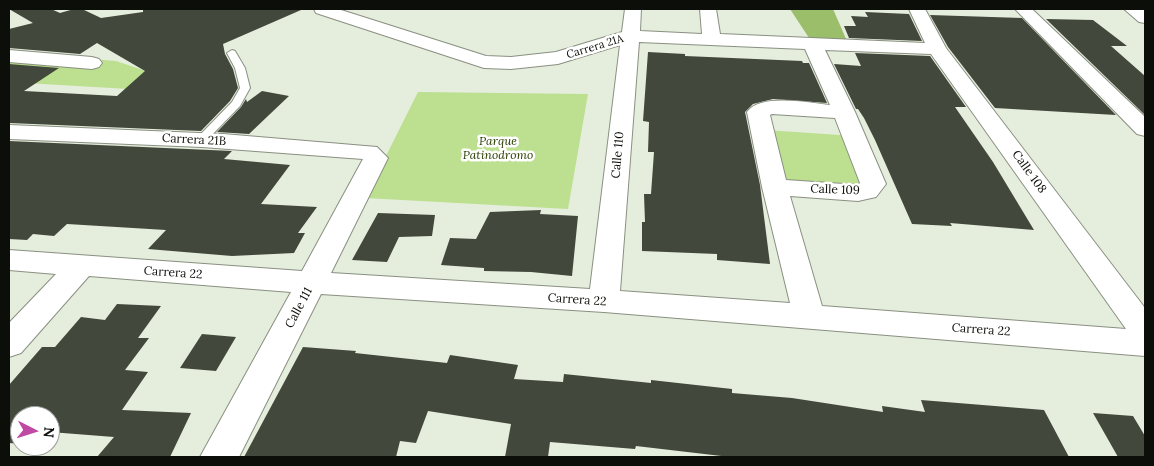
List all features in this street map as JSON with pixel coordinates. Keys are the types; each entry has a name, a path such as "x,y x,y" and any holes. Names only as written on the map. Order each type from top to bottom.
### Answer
{"street":[{"name":"Carrera 21A","path":"322,9 484,62 511,63 558,58 629,36 937,50"},
{"name":"Calle 110","path":"604,301 633,9"},
{"path":"708,9 712,40"},
{"name":"Calle 108","path":"918,9 937,50 1145,330"},
{"path":"1022,9 1141,121"},
{"path":"1132,9 1145,18"},
{"name":"Calle 109","path":"775,187 858,193 867,191 873,184 844,112 812,43"},
{"path":"9,56 92,63"},
{"path":"809,317 775,187 758,112 769,107 844,112"},
{"name":"Carrera 21B","path":"9,132 54,136 201,140 368,152 376,158"},
{"name":"Calle 111","path":"219,457 376,158"},
{"name":"Carrera 22","path":"9,260 312,283 604,301 1145,342"},
{"path":"9,344 81,266"}],"lane":[{"path":"201,140 236,104 245,88 240,68 232,54"}],"green space":[{"path":"790,9 833,9 850,48 811,41"},
{"path":"9,52 116,61 146,71 180,92 9,82"},
{"name":"Parque Patinodromo","path":"418,92 588,94 568,209 365,198"},
{"path":"766,130 854,136 875,189 778,184"}],"building":[{"path":"9,9 51,9 60,13 82,9 101,18 143,12 143,9 301,10 223,44 238,88 230,101 201,131 9,123 9,64 59,68 24,91 117,96 145,71 97,43 80,54 9,48 9,29 33,23"},
{"path":"865,12 909,14 922,41 849,38 844,26 856,26 851,16 868,17"},
{"path":"930,15 1022,18 1116,115 995,108 948,47"},
{"path":"1046,19 1093,20 1127,46 1111,46 1145,76 1145,115"},
{"path":"648,52 685,54 685,56 802,61 803,63 809,63 827,103 773,99 753,104 745,112 760,185 770,264 717,260 717,254 642,251 642,222 645,222 644,194 651,194 654,152 648,152 649,122 643,121"},
{"path":"855,53 930,56 966,107 955,107 993,162 1034,230 950,223 952,226 912,224 875,140 864,118 856,109 834,64 861,66"},
{"path":"262,91 289,96 249,134 217,132 241,107 246,99 247,102"},
{"path":"9,141 232,151 224,159 290,165 261,204 317,207 298,233 305,233 294,253 232,256 148,249 166,230 67,224 54,236 33,234 27,240 9,239"},
{"path":"541,210 540,214 578,216 572,276 531,272 484,271 484,268 441,265 450,238 476,239 490,212"},
{"path":"378,213 435,215 432,236 399,237 387,262 352,260"},
{"path":"117,304 161,306 138,338 149,338 125,370 148,372 122,410 191,413 170,457 97,457 114,437 60,433 60,406 10,406 9,443 9,385 42,347 55,347 81,317 105,320"},
{"path":"202,334 236,337 216,371 180,368"},
{"path":"303,347 356,351 355,353 447,363 450,355 518,365 514,379 563,382 564,374 651,383 651,380 732,389 732,393 792,398 883,412 882,406 925,412 921,400 1044,410 1069,457 730,457 636,446 635,449 550,442 548,457 505,457 511,424 428,411 416,443 400,441 396,457 244,457"},
{"path":"1093,413 1133,416 1145,436 1145,457 1118,457"}]}
